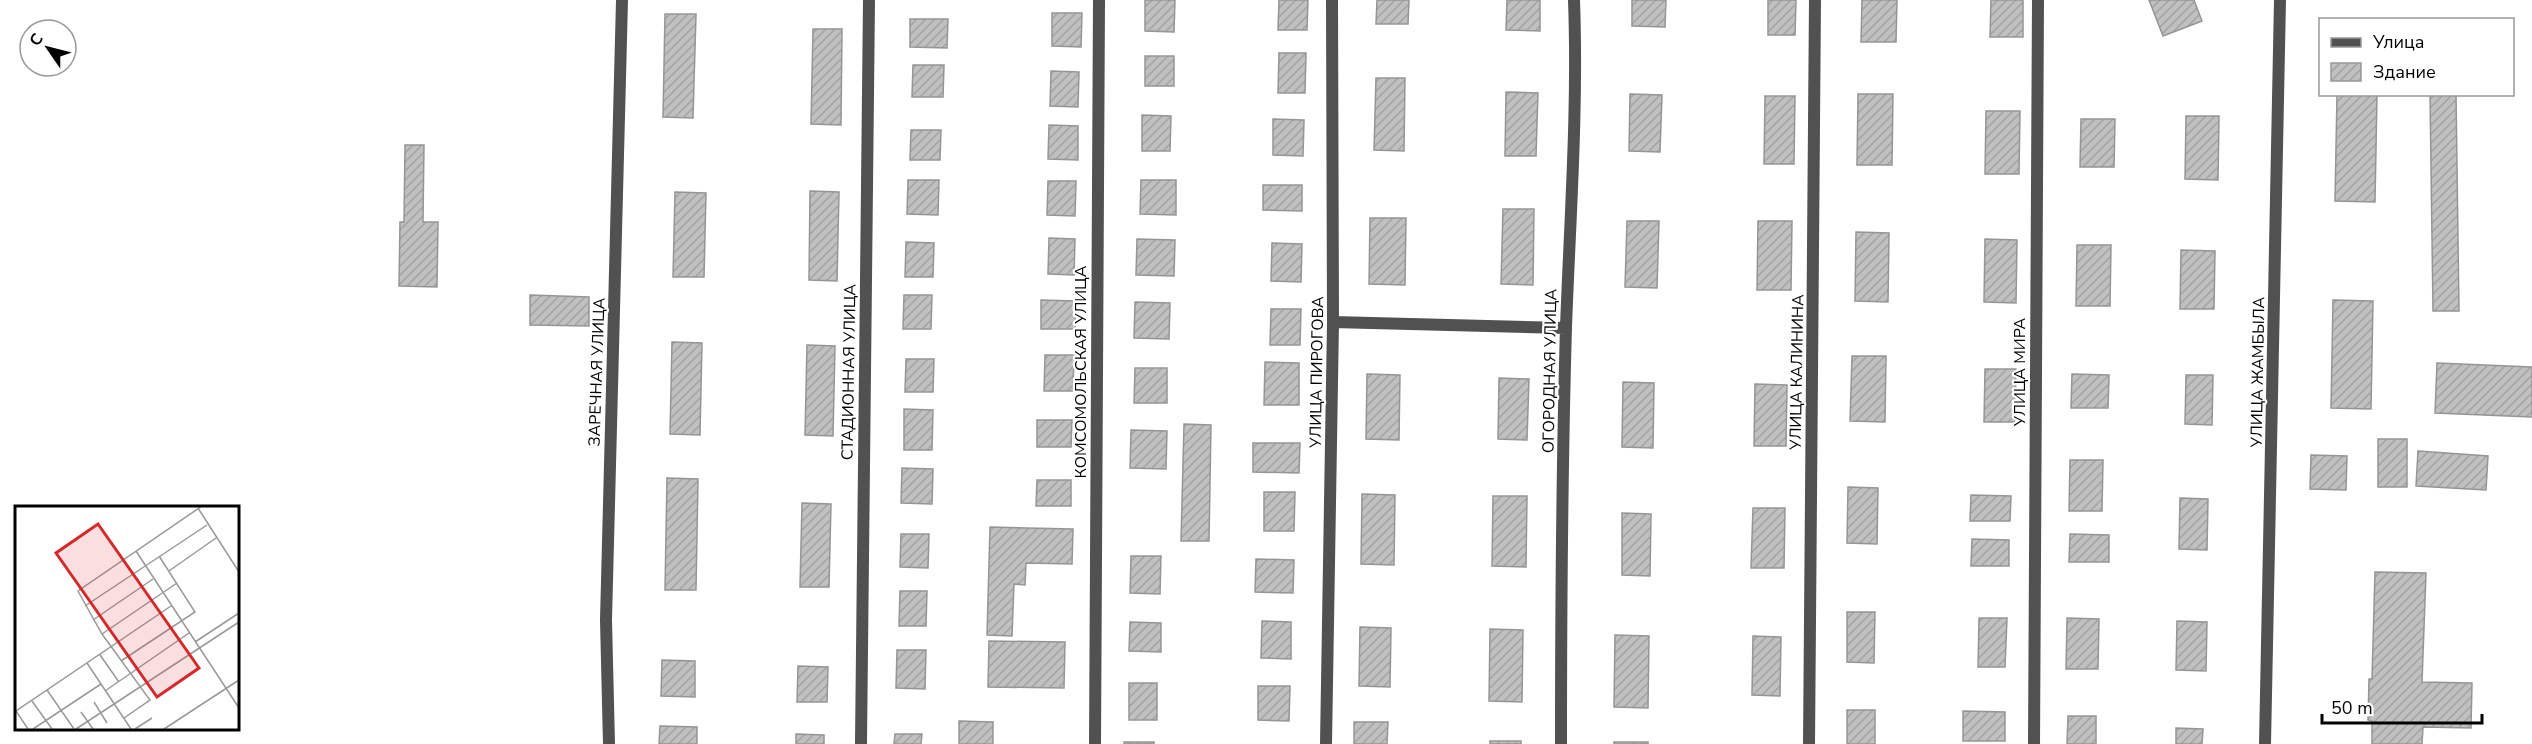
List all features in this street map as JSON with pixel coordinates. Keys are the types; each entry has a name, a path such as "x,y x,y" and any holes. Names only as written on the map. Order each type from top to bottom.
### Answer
{"street":[{"name":"ЗАРЕЧНАЯ УЛИЦА","path":"609,744 606,620 622,0"},
{"name":"СТАДИОННАЯ УЛИЦА","path":"861,744 868,0"},
{"name":"КОМСОМОЛЬСКАЯ УЛИЦА","path":"1095,744 1099,0"},
{"name":"УЛИЦА ПИРОГОВА","path":"1326,744 1334,322 1332,0"},
{"name":"ОГОРОДНАЯ УЛИЦА","path":"1561,744 1561,576 1566,328 1576,72 1574,0"},
{"name":"УЛИЦА КАЛИНИНА","path":"1809,744 1815,0"},
{"name":"УЛИЦА МИРА","path":"2034,744 2038,0"},
{"name":"УЛИЦА ЖАМБЫЛА","path":"2265,744 2280,0"},
{"path":"1334,322 1566,328"}],"building":[{"path":"1145,0 1175,0 1174,32 1145,31"},
{"path":"1279,0 1308,0 1307,30 1278,30"},
{"path":"1377,0 1409,0 1408,24 1376,24"},
{"path":"1507,0 1540,0 1540,31 1506,30"},
{"path":"1632,0 1666,0 1665,27 1632,26"},
{"path":"1768,0 1796,0 1795,35 1768,35"},
{"path":"1862,0 1897,0 1896,42 1861,42"},
{"path":"1991,0 2023,0 2023,37 1990,37"},
{"path":"2149,0 2194,0 2202,21 2163,36"},
{"path":"1052,13 1082,13 1081,47 1052,46"},
{"path":"665,14 696,14 693,118 663,117"},
{"path":"910,19 948,19 947,48 910,47"},
{"path":"813,29 842,29 841,125 811,124"},
{"path":"1279,53 1306,53 1305,93 1278,93"},
{"path":"1145,56 1174,56 1174,86 1145,86"},
{"path":"913,65 944,65 943,97 912,97"},
{"path":"1051,71 1079,72 1078,107 1050,106"},
{"path":"1376,78 1405,78 1404,151 1374,150"},
{"path":"1506,92 1538,93 1536,156 1505,156"},
{"path":"1630,94 1662,95 1660,152 1629,151"},
{"path":"1858,94 1893,94 1892,165 1857,165"},
{"path":"1765,96 1795,96 1794,164 1764,164"},
{"path":"2337,96 2377,96 2375,202 2335,201"},
{"path":"2430,96 2456,96 2459,311 2433,311"},
{"path":"1986,111 2020,111 2019,174 1985,174"},
{"path":"1142,115 1171,116 1170,151 1142,151"},
{"path":"2186,116 2219,116 2218,180 2185,179"},
{"path":"1273,119 1304,120 1303,156 1273,155"},
{"path":"2081,119 2115,119 2114,167 2080,167"},
{"path":"1049,125 1078,126 1078,160 1048,159"},
{"path":"911,130 941,130 940,160 910,160"},
{"path":"405,145 424,145 423,222 438,222 437,287 399,286 400,222 404,222"},
{"path":"908,180 939,180 938,215 907,214"},
{"path":"1141,180 1176,180 1176,215 1140,214"},
{"path":"1048,181 1076,181 1075,216 1047,215"},
{"path":"1263,185 1302,185 1302,211 1263,210"},
{"path":"810,191 839,192 837,281 809,280"},
{"path":"675,192 706,193 704,277 673,277"},
{"path":"1503,209 1534,209 1533,285 1501,284"},
{"path":"1370,218 1406,218 1405,285 1369,284"},
{"path":"1627,221 1659,221 1657,288 1625,287"},
{"path":"1758,221 1792,221 1791,290 1757,290"},
{"path":"1856,232 1889,233 1888,302 1855,301"},
{"path":"1049,238 1075,239 1074,275 1048,274"},
{"path":"1137,239 1175,240 1174,276 1136,275"},
{"path":"1985,239 2017,240 2016,303 1984,302"},
{"path":"906,242 934,243 933,277 905,277"},
{"path":"1272,243 1302,244 1301,282 1271,281"},
{"path":"2077,245 2111,245 2110,306 2076,306"},
{"path":"2181,250 2215,251 2214,309 2180,309"},
{"path":"530,295 589,297 589,326 530,325"},
{"path":"904,295 932,295 931,329 903,329"},
{"path":"1041,300 1076,301 1075,329 1041,329"},
{"path":"2333,300 2373,301 2371,409 2331,408"},
{"path":"1135,302 1170,303 1169,339 1134,338"},
{"path":"1271,309 1301,309 1300,345 1270,345"},
{"path":"672,342 702,343 700,435 670,434"},
{"path":"807,345 835,346 833,436 805,435"},
{"path":"1045,355 1074,355 1073,391 1044,391"},
{"path":"1852,356 1886,356 1885,422 1850,421"},
{"path":"906,359 934,359 933,392 905,392"},
{"path":"1265,362 1299,363 1299,405 1264,405"},
{"path":"2437,363 2532,367 2532,417 2435,413"},
{"path":"1135,368 1167,368 1167,403 1134,403"},
{"path":"1985,369 2016,369 2015,422 1984,422"},
{"path":"1367,374 1400,375 1399,440 1366,439"},
{"path":"2072,374 2109,375 2108,408 2071,408"},
{"path":"2186,375 2213,375 2212,425 2185,424"},
{"path":"1499,378 1529,379 1527,440 1498,439"},
{"path":"1623,382 1654,383 1653,448 1622,447"},
{"path":"1755,384 1787,385 1786,446 1754,446"},
{"path":"904,409 933,410 932,450 904,450"},
{"path":"1037,420 1072,420 1071,447 1037,447"},
{"path":"1184,424 1211,425 1209,541 1181,541"},
{"path":"1131,430 1167,431 1166,469 1130,468"},
{"path":"2378,439 2407,439 2407,487 2378,487"},
{"path":"1253,443 1300,443 1299,473 1253,472"},
{"path":"2418,451 2488,456 2486,490 2416,486"},
{"path":"2311,455 2347,456 2346,490 2310,489"},
{"path":"2070,460 2103,460 2102,511 2069,511"},
{"path":"902,468 933,469 932,504 901,503"},
{"path":"667,478 698,479 696,590 665,590"},
{"path":"1037,480 1071,480 1071,506 1036,506"},
{"path":"1848,487 1878,488 1877,544 1847,543"},
{"path":"1264,492 1295,492 1294,531 1264,531"},
{"path":"1362,494 1395,495 1394,565 1361,564"},
{"path":"1971,495 2011,496 2010,521 1970,521"},
{"path":"1493,496 1527,496 1526,567 1492,566"},
{"path":"2180,498 2208,499 2207,550 2179,549"},
{"path":"802,503 831,504 829,587 800,587"},
{"path":"1753,508 1785,508 1784,568 1751,568"},
{"path":"1622,513 1651,514 1650,576 1622,575"},
{"path":"990,527 1073,529 1072,564 1026,563 1025,585 1014,584 1012,636 987,635"},
{"path":"901,534 929,534 928,568 900,567"},
{"path":"2070,534 2109,535 2109,562 2069,562"},
{"path":"1972,539 2009,540 2009,566 1971,566"},
{"path":"1131,556 1161,556 1160,594 1130,593"},
{"path":"1256,559 1294,560 1293,593 1255,592"},
{"path":"2375,572 2426,573 2422,682 2472,683 2471,728 2423,727 2422,744 2372,744 2372,721 2368,720 2369,679 2372,679"},
{"path":"900,591 927,591 926,626 899,626"},
{"path":"1847,612 1875,612 1874,663 1847,662"},
{"path":"1979,618 2007,618 2005,667 1978,667"},
{"path":"2067,618 2099,619 2098,669 2066,669"},
{"path":"1262,621 1291,622 1291,659 1261,658"},
{"path":"2177,621 2207,622 2206,671 2176,670"},
{"path":"1130,622 1161,623 1161,652 1129,651"},
{"path":"1360,627 1391,628 1390,687 1359,686"},
{"path":"1490,629 1523,630 1522,702 1489,701"},
{"path":"1615,635 1649,636 1648,708 1614,707"},
{"path":"1753,636 1781,637 1780,696 1752,695"},
{"path":"989,641 1065,642 1064,688 988,687"},
{"path":"897,650 926,650 925,689 896,688"},
{"path":"662,660 695,661 695,697 661,696"},
{"path":"798,666 828,667 827,702 797,702"},
{"path":"1129,683 1157,683 1157,720 1129,720"},
{"path":"1258,686 1290,686 1289,721 1258,720"},
{"path":"1847,710 1875,710 1875,744 1847,744"},
{"path":"1963,711 2005,712 2005,741 1963,741"},
{"path":"2068,716 2096,716 2096,744 2067,744"},
{"path":"959,721 993,722 993,744 959,744"},
{"path":"1354,722 1388,722 1387,744 1354,744"},
{"path":"660,726 697,727 697,744 659,744"},
{"path":"2176,728 2203,729 2202,744 2176,744"},
{"path":"796,734 824,735 824,744 796,744"},
{"path":"895,734 922,734 921,744 894,744"},
{"path":"1490,741 1521,741 1521,744 1490,744"},
{"path":"1124,742 1154,742 1154,744 1124,744"},
{"path":"1614,742 1648,742 1648,744 1614,744"}]}
